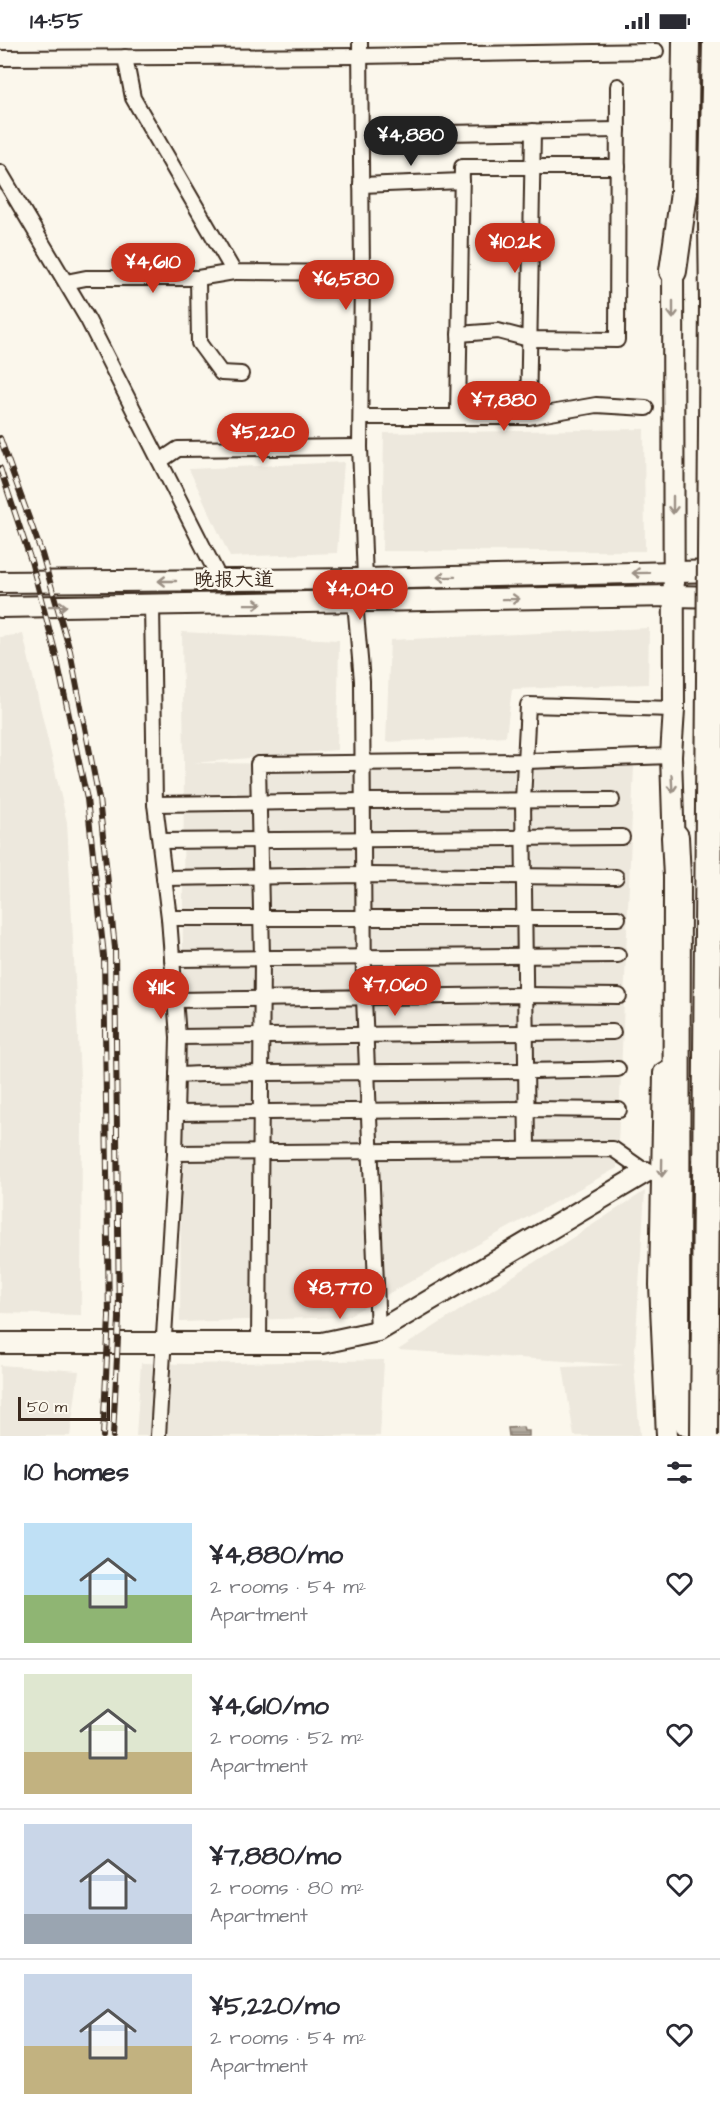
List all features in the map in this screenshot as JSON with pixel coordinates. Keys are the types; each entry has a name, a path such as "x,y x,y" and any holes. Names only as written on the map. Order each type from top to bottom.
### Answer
{"highway":[{"path":"673,271 684,193 686,42"},
{"path":"690,1431 698,42"},
{"path":"690,1431 713,325 712,225 716,42"},
{"path":"675,837 676,1340 690,1431"},
{"path":"690,1431 714,1336 720,1107"}],"main road":[{"path":"665,46 673,271 674,709 671,756 675,837 667,947 660,1274 690,1431"},
{"name":"晚报大道","path":"0,582 365,579 720,571"},
{"name":"晚报大道","path":"0,607 720,597"},
{"path":"0,1343 322,1343 378,1331 646,1172"}],"street":[{"path":"0,58 125,57 360,49 665,46"},
{"path":"360,49 362,273 360,447 365,579"},
{"path":"125,57 133,98 234,272"},
{"path":"459,334 498,331 529,339 617,340 618,86"},
{"path":"388,134 618,130"},
{"path":"528,417 533,131"},
{"path":"458,416 462,167 618,167"},
{"path":"0,172 88,320 220,580"},
{"path":"361,185 462,181"},
{"path":"66,282 86,278 198,278 234,272 362,273"},
{"path":"198,278 199,343 221,373 241,374"},
{"path":"361,417 528,417 596,405 646,408"},
{"path":"160,461 178,449 360,447"},
{"path":"355,602 362,681 364,998 378,1331"},
{"path":"152,605 155,804 169,918 178,1037 176,1153 158,1436"},
{"path":"527,1149 523,800 528,705 674,709"},
{"path":"260,1343 262,958 258,764 363,764 671,756"},
{"path":"155,804 612,800"},
{"path":"160,841 622,837"},
{"path":"164,878 364,875 616,877"},
{"path":"169,918 618,918"},
{"path":"172,958 618,955"},
{"path":"175,1000 524,995 619,996"},
{"path":"178,1037 613,1032"},
{"path":"177,1075 261,1072 526,1072 618,1069"},
{"path":"176,1113 620,1110"},
{"path":"176,1153 613,1149 646,1172"}],"shaded area":[{"path":"644,429 645,551 382,551 384,433"},
{"path":"344,462 337,553 230,557 189,469"},
{"path":"649,628 648,684 512,689 506,736 386,742 390,640"},
{"path":"182,632 339,640 337,750 194,763 634,766 617,1168 346,1317 180,1322 184,763"},
{"path":"23,634 67,822 82,1117 81,1315 0,1313 0,637"},
{"path":"645,1191 634,1366 640,1436 574,1436 563,1367 625,1365 398,1350"},
{"path":"384,1360 380,1436 136,1436 141,1363"},
{"path":"0,1365 79,1371 70,1436 0,1436"},
{"path":"523,1427 524,1431 529,1431 529,1436 509,1436 508,1428"}],"railway":[{"path":"0,438 42,554 70,651 99,799 115,948 119,1318 113,1436"},
{"path":"0,468 31,561 55,651 87,799 104,956 109,1317 103,1436"}]}
